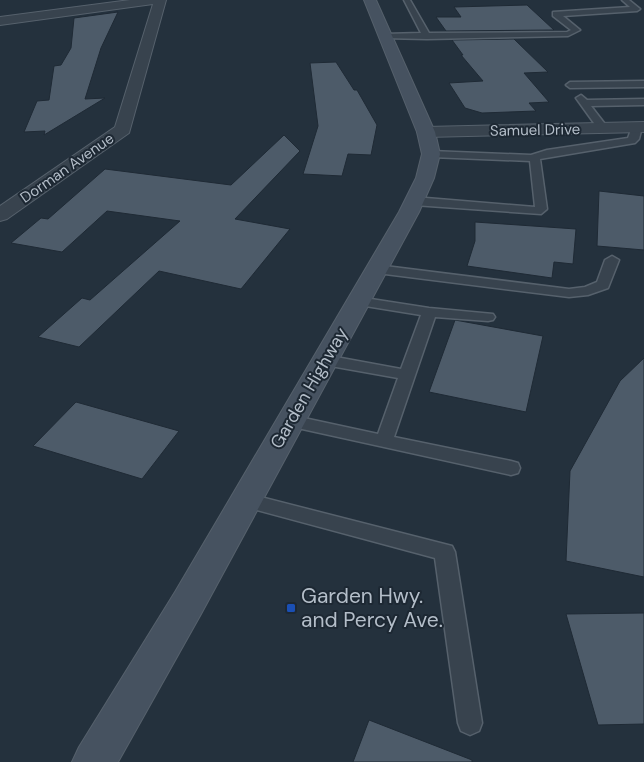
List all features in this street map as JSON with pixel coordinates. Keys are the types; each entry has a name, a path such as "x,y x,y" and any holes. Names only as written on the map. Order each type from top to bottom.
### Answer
{"main road":[{"path":"370,0 428,143"},
{"name":"Garden Highway","path":"94,762 290,422 414,201 425,178 428,143"}],"street":[{"path":"0,21 156,0"},
{"name":"Dorman Avenue","path":"0,215 123,129 160,0"},
{"name":"Samuel Drive","path":"428,143 603,128 640,127"}],"lane":[{"path":"407,0 427,37"},
{"path":"385,36 568,34 576,30 556,14 637,9 625,0"},
{"path":"603,128 586,103 570,85 644,84"},
{"path":"586,103 644,102"},
{"path":"428,143 532,158 547,153 632,141 640,127"},
{"path":"414,201 537,211 541,209 536,160 532,158"},
{"path":"377,269 568,293 588,291 603,285 612,260"},
{"path":"358,301 430,312 488,317"},
{"path":"384,441 430,312"},
{"path":"325,360 407,375"},
{"path":"290,422 511,468"},
{"path":"245,500 445,552 470,723"}],"building":[{"path":"527,5 554,30 446,31 436,17 461,17 454,7"},
{"path":"118,12 101,48 85,99 105,98 44,135 45,131 24,132 37,101 49,100 54,66 61,65 71,48 74,18"},
{"path":"514,39 548,72 524,73 549,102 529,103 536,111 482,113 465,108 449,83 483,81 461,55 463,55 452,40"},
{"path":"336,62 354,90 357,90 377,125 371,155 348,154 342,176 303,174 318,126 310,63"},
{"path":"284,135 300,151 235,219 290,229 241,289 159,271 79,347 38,337 82,298 90,300 180,221 107,211 62,252 11,243 41,218 48,219 105,169 231,185"},
{"path":"599,191 644,196 644,250 597,246"},
{"path":"475,222 576,229 573,264 554,262 552,278 467,266 475,241"},
{"path":"455,320 543,336 526,412 429,392"},
{"path":"644,358 644,577 566,561 570,471 620,381"},
{"path":"76,402 179,431 142,479 33,446"},
{"path":"644,613 644,724 598,725 566,614"},
{"path":"369,720 472,760 472,762 353,762"}],"place":[{"name":"Garden Hwy. and Percy Ave.","path":"291,608"}]}
